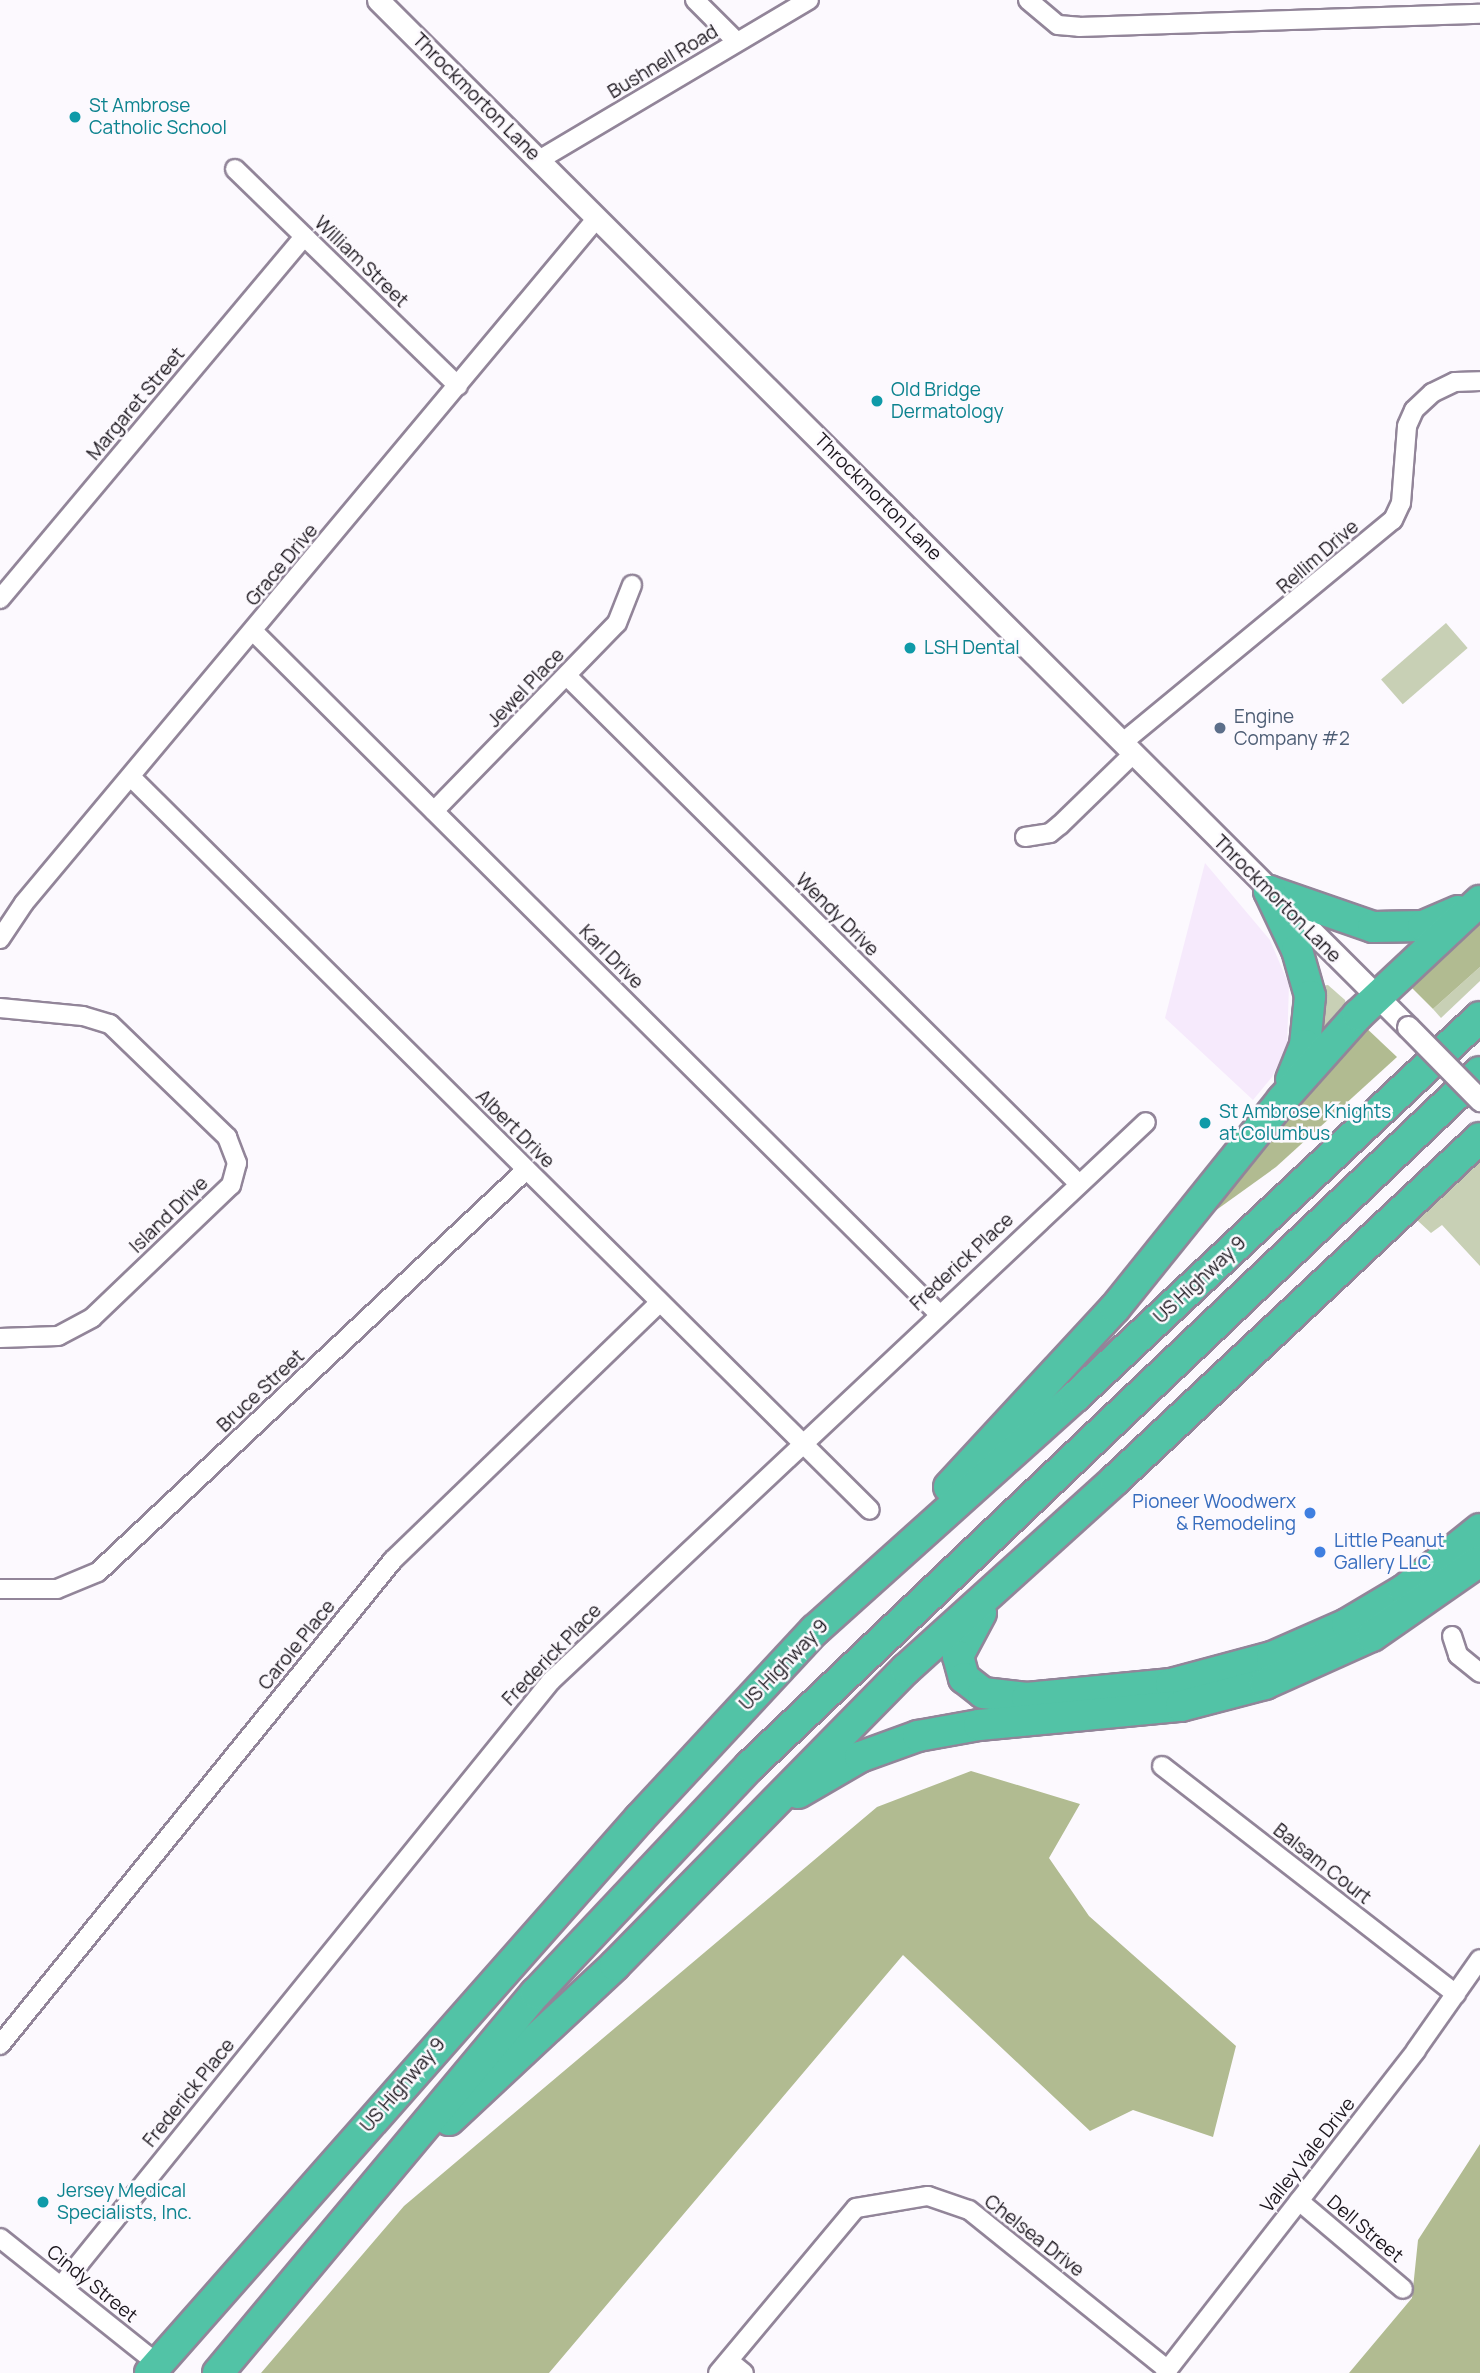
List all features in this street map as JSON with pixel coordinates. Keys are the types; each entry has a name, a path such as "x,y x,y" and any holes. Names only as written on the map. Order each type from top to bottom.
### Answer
{"highway":[{"path":"1269,891 1354,923 1389,928 1441,920 1480,900"},
{"path":"1269,891 1297,950 1310,996 1305,1045 1282,1100"},
{"path":"815,1630 1115,1308 1282,1100 1375,997 1480,900"},
{"name":"US Highway 9","path":"159,2370 631,1828 815,1630 1075,1397 1480,1017"},
{"path":"218,2373 326,2240 536,1993 750,1766 1480,1072"},
{"path":"326,2240 681,1898 906,1669 1480,1138"},
{"path":"1024,1562 971,1626 958,1656 964,1678 991,1696 1027,1699 1121,1691 1218,1674 1272,1657 1347,1624 1404,1590 1480,1528"},
{"path":"681,1898 783,1805 819,1779 867,1754 918,1736 961,1728 1164,1709 1239,1692 1305,1668 1372,1636 1480,1561"}],"street":[{"name":"Throckmorton Lane","path":"378,0 1480,1100"},
{"path":"695,0 737,42"},
{"name":"Bushnell Road","path":"539,160 809,0"},
{"path":"1028,0 1058,25 1079,27 1480,14"},
{"name":"William Street","path":"235,169 458,386"},
{"name":"Grace Drive","path":"0,939 24,903 132,778 597,218"},
{"name":"Margaret Street","path":"0,599 304,237"},
{"name":"Rellim Drive","path":"1025,837 1050,833 1060,825 1127,748 1393,520 1401,503 1407,426 1414,410 1432,393 1455,382 1480,381"},
{"name":"Jewel Place","path":"435,811 617,623 632,585"},
{"name":"Karl Drive","path":"254,632 938,1313"},
{"name":"Wendy Drive","path":"567,677 1078,1183"},
{"name":"Albert Drive","path":"132,778 870,1510"},
{"name":"Island Drive","path":"0,1008 83,1016 110,1024 227,1138 237,1163 231,1185 92,1318 58,1336 0,1338"},
{"name":"Frederick Place","path":"61,2287 539,1694 938,1313 1146,1122"},
{"name":"Bruce Street","path":"0,1589 71,1587 98,1572 526,1170"},
{"name":"Carole Place","path":"0,2045 393,1560 660,1302"},
{"path":"1452,1636 1458,1655 1480,1673"},
{"name":"Balsam Court","path":"1162,1766 1455,1994"},
{"name":"Valley Vale Drive","path":"1166,2371 1299,2201 1480,1959"},
{"name":"Chelsea Drive","path":"724,2367 856,2208 928,2196 969,2210 1166,2371"},
{"name":"Dell Street","path":"1299,2201 1403,2289"},
{"name":"Cindy Street","path":"0,2238 159,2370"},
{"path":"724,2367 744,2373"}],"shaded area":[{"path":"1205,863 1270,940 1289,985 1287,1046 1272,1077 1253,1100 1165,1018"}],"green space":[{"path":"1446,623 1468,648 1403,704 1381,679"},
{"path":"1480,914 1480,967 1433,1009 1406,982"},
{"path":"1480,967 1480,981 1441,1018 1433,1009"},
{"path":"1328,985 1345,1000 1348,1012 1307,1063 1320,986"},
{"path":"1362,1024 1397,1057 1276,1167 1201,1221"},
{"path":"1480,1151 1480,1266 1442,1225 1431,1233 1417,1220 1285,1344 1279,1340"},
{"path":"971,1771 1080,1804 1049,1858 1089,1916 1236,2046 1213,2137 1133,2110 1090,2131 903,1955 549,2373 261,2373 404,2206 877,1807"},
{"path":"1480,2144 1480,2373 1349,2373 1412,2298 1418,2240"}],"place":[{"name":"St Ambrose Catholic School","path":"75,117"},
{"name":"Old Bridge Dermatology","path":"877,401"},
{"name":"LSH Dental","path":"910,648"},
{"name":"Engine Company #2","path":"1220,728"},
{"name":"St Ambrose Knights at Columbus","path":"1205,1123"},
{"name":"Pioneer Woodwerx & Remodeling","path":"1310,1513"},
{"name":"Little Peanut Gallery LLC","path":"1320,1552"},
{"name":"Jersey Medical Specialists, Inc.","path":"43,2202"}]}
